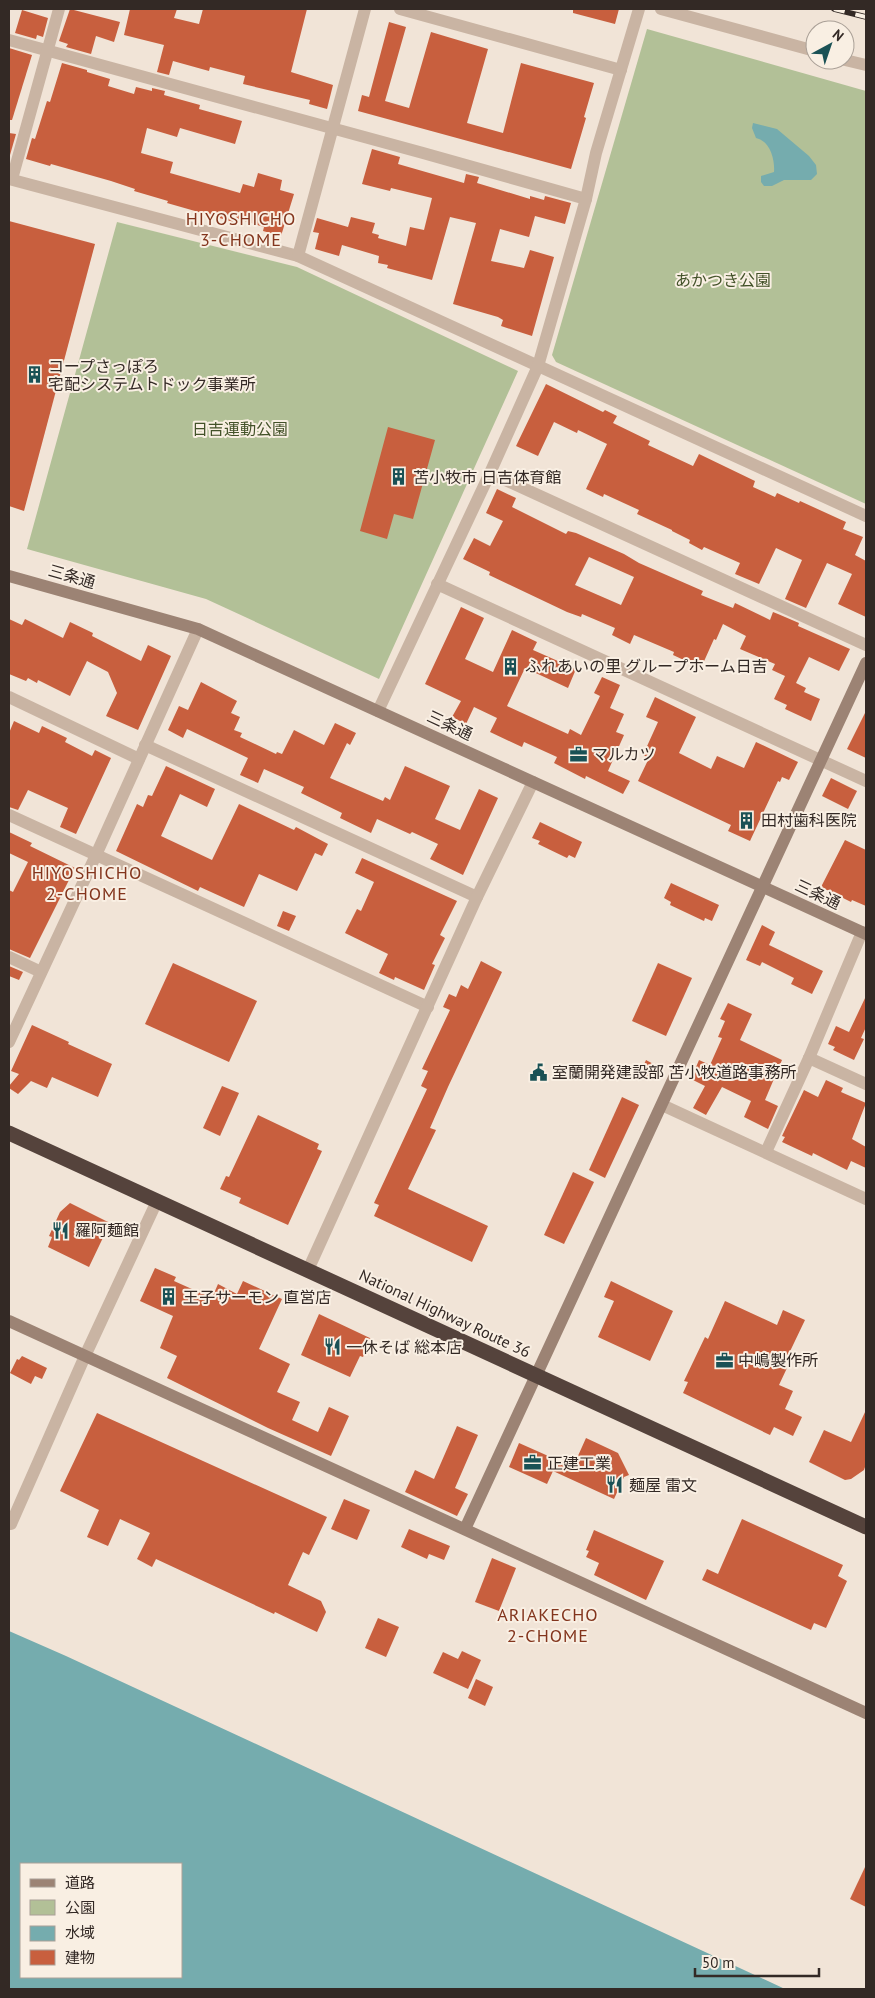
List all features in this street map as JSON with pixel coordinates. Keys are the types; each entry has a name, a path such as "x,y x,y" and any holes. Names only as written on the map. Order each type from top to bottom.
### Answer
{"highway":[{"name":"National Highway Route 36","path":"9,1133 537,1374 866,1527"}],"street":[{"path":"59,9 10,179 298,256 866,516"},
{"path":"298,256 365,9"},
{"path":"400,9 621,70"},
{"path":"378,711 538,366 586,199 596,153 639,9"},
{"path":"661,9 805,48"},
{"path":"9,40 334,128 586,199"},
{"path":"490,473 866,645"},
{"name":"三条通","path":"9,576 198,629 864,933"},
{"path":"437,584 866,780"},
{"path":"9,1042 198,629"},
{"path":"465,1529 764,887 866,663"},
{"path":"9,697 139,759"},
{"path":"145,745 478,897"},
{"path":"308,1270 478,897 533,782"},
{"path":"9,815 428,1007"},
{"path":"766,1152 864,933"},
{"path":"9,957 41,972"},
{"path":"808,1058 866,1084"},
{"path":"662,1105 866,1199"},
{"path":"11,1524 85,1356 157,1201"},
{"path":"9,1321 866,1713"}],"green space":[{"name":"あかつき公園","path":"647,29 866,91 866,504 556,362 552,355"},
{"name":"日吉運動公園","path":"117,222 297,267 518,371 379,679 206,599 27,549"}],"water":[{"path":"753,123 777,129 809,156 816,165 817,174 811,180 784,180 772,186 764,186 761,182 761,176 774,172 774,162 771,151 765,143 756,138 752,128"},
{"path":"9,1631 66,1656 785,1989 9,1989"}],"building":[{"path":"70,9 120,22 114,42 96,36 91,54 66,47 68,44 59,41"},
{"path":"130,9 177,9 174,18 199,24 203,9 307,9 291,72 333,85 327,109 309,104 310,100 243,84 245,76 210,67 209,71 173,61 169,75 157,72 164,45 124,35"},
{"path":"573,9 619,9 615,24 573,13"},
{"path":"22,10 48,18 43,37 37,35 36,39 15,33"},
{"path":"389,22 406,27 385,101 409,108 431,32 488,49 467,123 503,133 521,63 594,83 571,169 358,111 362,95 369,97"},
{"path":"9,48 32,55 12,120 9,120"},
{"path":"62,63 110,79 108,86 134,94 136,87 152,91 152,88 165,91 164,95 200,105 199,109 242,121 235,144 180,128 177,137 147,128 141,153 173,162 170,173 240,193 243,184 254,187 258,173 282,180 280,190 294,194 281,236 263,231 264,227 238,219 237,223 167,203 168,201 134,191 135,189 111,181 26,159 32,138 35,139 47,101 50,102"},
{"path":"9,133 16,134 10,155 9,154"},
{"path":"372,149 400,157 398,164 464,183 466,174 479,177 477,183 530,199 530,196 544,200 545,196 571,203 565,224 535,216 529,237 500,229 491,261 524,268 530,250 554,257 532,336 501,326 503,320 498,317 453,304 476,223 450,217 432,280 387,268 388,265 378,263 379,256 342,245 339,256 315,249 319,233 313,232 317,218 348,227 351,217 375,223 372,233 379,235 378,238 406,246 410,227 424,230 432,198 391,188 390,191 362,184"},
{"name":"コープさっぽろ 宅配システムトドック事業所","path":"9,221 95,244 24,511 9,506"},
{"path":"546,384 603,412 605,410 617,416 613,423 650,441 648,445 693,466 699,454 755,481 753,487 775,497 777,493 799,503 800,501 846,522 843,529 863,537 855,555 866,561 866,617 838,604 852,574 827,563 806,608 785,599 802,560 776,548 759,584 735,574 740,563 704,547 702,550 689,543 690,540 672,530 637,514 639,510 604,494 603,497 586,489 607,444 578,430 577,433 554,422 538,456 516,446"},
{"name":"苫小牧市 日吉体育館","path":"388,427 435,440 413,519 394,514 387,539 360,531"},
{"path":"497,489 516,498 512,507 566,534 568,531 576,533 624,554 639,563 703,591 701,595 733,608 735,603 770,620 773,612 799,623 798,626 850,649 839,671 809,657 796,683 806,688 804,692 820,699 811,721 785,709 787,705 774,699 785,676 772,670 775,664 740,649 746,636 723,624 701,668 673,655 674,652 634,635 630,644 612,635 615,628 582,614 581,617 567,612 489,575 490,572 463,559 474,538 490,546 503,521 486,513","holes":["589,557 634,577 621,605 575,585"]},
{"path":"461,607 484,618 465,659 493,672 512,630 537,642 533,650 576,669 568,688 525,668 507,706 568,734 570,729 581,735 600,696 594,693 602,677 620,685 610,708 624,714 616,732 624,735 608,771 630,781 623,794 586,776 585,779 554,763 557,757 524,742 522,747 490,732 497,718 474,707 466,724 452,717 461,701 425,684"},
{"path":"9,619 22,625 25,619 63,638 70,622 93,633 92,636 141,661 148,645 171,656 138,730 106,716 117,693 108,672 87,661 70,696 38,680 37,683 28,678 26,681 9,674"},
{"path":"201,682 237,701 231,713 240,717 234,730 242,733 240,737 276,754 277,752 282,754 294,730 324,745 335,723 356,733 350,745 347,743 330,778 383,801 385,797 390,800 405,766 450,786 435,819 460,830 479,789 498,798 463,875 430,859 438,844 377,819 371,833 340,818 342,813 301,793 304,787 264,769 258,783 240,775 248,758 187,729 183,738 168,730 179,706 188,710"},
{"path":"655,697 696,717 679,753 711,769 717,756 744,768 756,742 798,762 789,780 782,777 780,782 778,781 750,841 728,831 731,825 638,781 649,758 643,755 658,722 646,717"},
{"path":"866,711 866,758 847,749"},
{"path":"14,721 39,733 42,726 67,738 65,742 92,756 95,750 111,758 76,834 60,827 68,808 28,790 18,810 9,807 9,733"},
{"path":"166,766 215,789 207,807 180,794 161,836 212,860 239,804 294,830 296,827 328,844 322,856 315,853 297,891 259,874 244,907 200,887 198,891 116,851 137,804 143,807 148,795 152,796"},
{"path":"831,778 857,791 848,809 822,796"},
{"path":"540,822 582,842 575,858 569,855 567,858 538,844 540,841 532,838"},
{"path":"9,832 32,843 30,846 75,868 30,958 9,949 9,890 13,892 28,862 9,853"},
{"path":"845,840 866,850 866,906 852,900 851,902 821,887"},
{"path":"362,858 457,901 440,935 445,938 432,964 435,965 424,990 395,977 394,980 379,973 388,954 345,933 357,909 361,911 374,882 355,873"},
{"path":"671,883 719,905 712,921 705,918 704,921 670,905 671,902 664,898"},
{"path":"283,911 296,916 289,931 277,926"},
{"path":"762,925 775,932 769,945 823,971 812,994 791,984 794,978 762,962 760,966 746,960"},
{"path":"481,961 502,972 430,1128 436,1130 408,1189 488,1226 472,1262 374,1216 379,1205 374,1203 427,1089 421,1086 428,1071 422,1069 450,1010 443,1007 449,994 456,997 461,985 468,989"},
{"path":"173,963 257,1001 229,1062 145,1024"},
{"path":"658,963 692,978 666,1036 632,1021"},
{"path":"9,966 23,972 19,980 9,976"},
{"path":"866,996 866,1027 861,1038 864,1039 854,1060 833,1050 835,1047 828,1044 836,1026 849,1032"},
{"path":"728,1003 752,1014 740,1040 782,1060 765,1100 778,1106 768,1129 744,1117 751,1101 722,1087 706,1115 693,1108 705,1086 691,1079 699,1060 710,1065 722,1038 718,1037 725,1021 720,1019"},
{"path":"32,1025 112,1064 98,1097 52,1077 47,1088 31,1081 18,1094 9,1088 19,1074 11,1071"},
{"path":"646,1060 657,1066 651,1078 640,1073"},
{"path":"826,1080 843,1088 841,1092 866,1103 852,1139 866,1147 866,1168 851,1161 847,1170 813,1153 812,1156 782,1142 785,1137 782,1136 804,1090 818,1097"},
{"path":"222,1086 239,1093 220,1136 203,1128"},
{"path":"622,1097 639,1105 605,1178 589,1170"},
{"path":"258,1115 319,1144 317,1149 322,1151 288,1225 239,1203 241,1198 220,1189 226,1176 229,1177"},
{"path":"573,1172 594,1182 564,1244 544,1235"},
{"path":"70,1203 110,1223 89,1267 48,1247 52,1237 49,1236 60,1212"},
{"path":"155,1268 176,1277 174,1281 212,1298 218,1284 237,1294 243,1281 282,1299 259,1349 290,1364 277,1392 300,1402 292,1420 318,1432 329,1407 349,1416 331,1456 268,1428 167,1378 177,1356 160,1348 173,1316 140,1301"},
{"path":"611,1281 673,1311 650,1361 598,1337 614,1301 604,1297"},
{"path":"725,1301 777,1325 783,1310 805,1320 783,1366 787,1368 779,1385 793,1391 785,1409 802,1417 793,1436 774,1427 770,1435 683,1393 688,1382 684,1381 705,1337 708,1339"},
{"name":"一休そば 総本店","path":"319,1314 372,1339 363,1357 360,1356 350,1377 301,1355"},
{"path":"22,1356 47,1368 42,1379 35,1376 31,1384 10,1373 17,1359 19,1360"},
{"path":"866,1410 866,1464 864,1470 851,1479 845,1480 809,1462 824,1430 851,1442"},
{"path":"97,1413 327,1517 309,1555 303,1552 288,1585 321,1601 326,1612 317,1632 156,1559 152,1567 137,1559 150,1533 120,1519 108,1546 87,1537 99,1510 60,1491"},
{"path":"457,1426 478,1435 455,1488 468,1494 457,1516 405,1492 415,1470 434,1479"},
{"path":"586,1438 618,1453 629,1475 624,1477 614,1499 553,1471 547,1484 509,1467 519,1443 573,1467"},
{"path":"344,1499 370,1510 357,1540 331,1529"},
{"path":"742,1519 843,1565 838,1576 847,1581 826,1628 814,1623 811,1630 702,1580 707,1569 718,1574"},
{"path":"409,1529 450,1546 444,1560 429,1554 427,1559 401,1547"},
{"path":"594,1530 664,1561 646,1600 594,1575 599,1563 586,1557 589,1551 586,1550"},
{"path":"492,1558 516,1568 499,1611 475,1602"},
{"path":"378,1618 399,1627 386,1657 365,1648"},
{"path":"462,1651 481,1660 468,1689 433,1673 443,1652 458,1659"},
{"path":"476,1679 493,1687 485,1706 468,1698"},
{"path":"866,1865 866,1907 850,1899"}],"railway":[{"path":"834,9 866,17"}],"place":[{"name":"コープさっぽろ 宅配システムトドック事業所","path":"34,375"},
{"name":"苫小牧市 日吉体育館","path":"399,477"},
{"name":"ふれあいの里 グループホーム日吉","path":"511,666"},
{"name":"マルカツ","path":"578,754"},
{"name":"田村歯科医院","path":"747,820"},
{"name":"室蘭開発建設部 苫小牧道路事務所","path":"538,1072"},
{"name":"羅阿麺館","path":"61,1230"},
{"name":"王子サーモン 直営店","path":"169,1297"},
{"name":"一休そば 総本店","path":"332,1347"},
{"name":"中嶋製作所","path":"724,1360"},
{"name":"正建工業","path":"533,1463"},
{"name":"麺屋 雷文","path":"615,1485"}],"district":[{"name":"HIYOSHICHO 3-CHOME","path":"241,228"},
{"name":"HIYOSHICHO 2-CHOME","path":"87,882"},
{"name":"ARIAKECHO 2-CHOME","path":"548,1624"}]}
